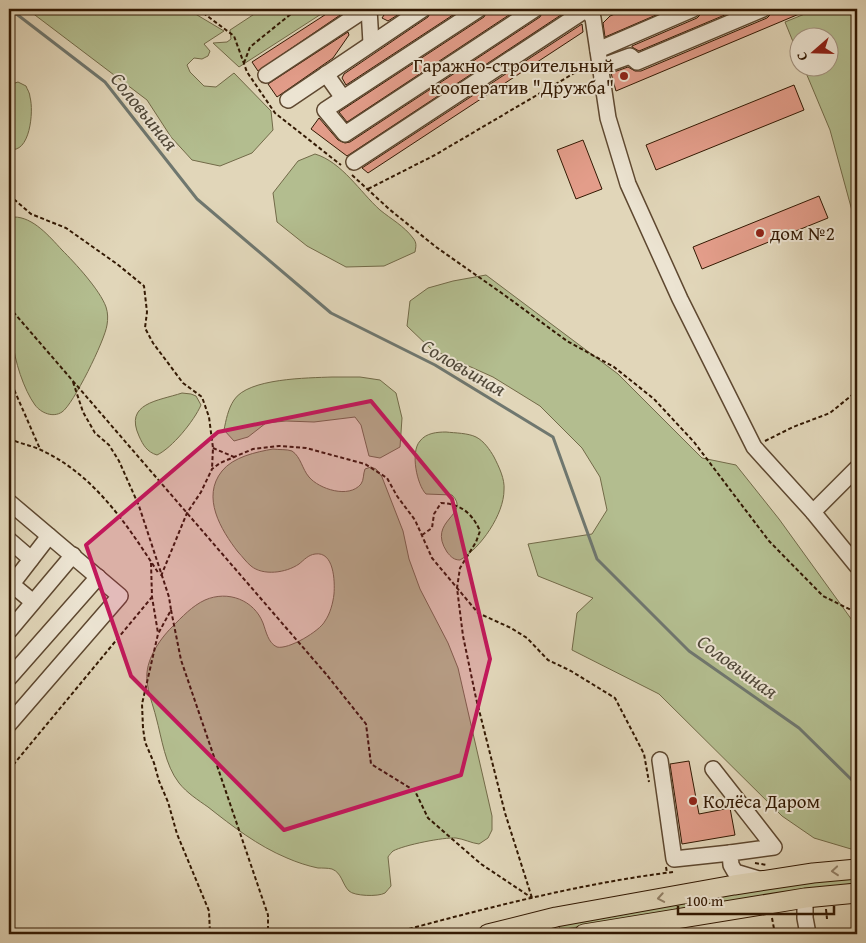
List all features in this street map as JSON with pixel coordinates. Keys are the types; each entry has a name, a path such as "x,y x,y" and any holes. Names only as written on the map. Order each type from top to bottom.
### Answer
{"main road":[{"path":"488,934 556,917 763,881 857,869"},
{"path":"584,934 610,932 805,898 857,893"}],"street":[{"path":"266,75 368,9 371,44"},
{"path":"288,100 423,9"},
{"path":"479,9 325,110 345,134 535,9"},
{"path":"599,58 693,9"},
{"path":"599,58 630,56 637,62 762,9"},
{"path":"348,166 592,11 608,118 628,184 680,299 754,447 813,512 857,566"},
{"path":"326,74 343,98"},
{"path":"813,512 857,468"},
{"path":"9,502 120,596 9,724"},
{"path":"33,602 10,583 49,536"},
{"path":"9,540 31,559"},
{"path":"9,631 73,556"},
{"path":"9,678 98,577"},
{"path":"660,760 674,859 774,846 713,769"},
{"path":"730,853 731,865 735,872 763,881"},
{"path":"805,898 805,918 808,934"}],"path":[{"path":"198,9 234,36 247,72 275,113 348,166 389,209 436,246 567,341 614,367 654,399 694,442 769,541 824,596 857,613"},
{"path":"244,64 250,47 297,9"},
{"path":"368,189 435,155 599,58"},
{"path":"9,195 30,214 66,228 144,286 147,312 145,328 153,343 183,383 202,397 209,417 213,448 212,470 187,513 161,576"},
{"path":"9,307 320,667 366,724 371,764 416,791 428,818 481,864 532,898"},
{"path":"9,378 40,449"},
{"path":"72,380 83,412 94,433 109,445 119,461 139,506 169,597 181,660 268,915 268,934"},
{"path":"754,447 793,427 830,413 857,390"},
{"path":"9,438 17,443 40,449 80,474 112,506 161,576"},
{"path":"212,470 234,456 253,449 279,446 306,448 365,464 387,478 397,496 415,520 432,558 478,613 511,628 527,638 548,660 571,671 615,698 644,754 649,782"},
{"path":"213,448 234,456"},
{"path":"422,535 432,528 434,514 441,504 452,504 474,517 480,531 476,542 460,568 457,588 463,636 504,813 532,898"},
{"path":"151,560 152,597 158,634"},
{"path":"9,770 152,597"},
{"path":"171,610 158,634 142,704 143,728 177,834 208,912 210,934"},
{"path":"665,864 667,873"},
{"path":"390,934 532,898 676,872"},
{"path":"772,918 775,934"}],"highlighted area":[{"path":"371,401 452,499 490,659 461,775 284,830 131,676 86,545 218,432"}],"green space":[{"path":"27,9 187,9 224,31 204,44 210,51 208,56 202,59 194,58 187,65 190,72 204,86 216,87 234,73 271,111 273,130 252,153 220,166 192,160 171,137 147,100"},
{"path":"262,9 329,9 239,67 213,43 227,42 231,39 230,30"},
{"path":"817,9 857,9 857,229 830,130 808,78 838,78 838,28 788,29 785,22"},
{"path":"18,82 26,86 30,94 31,121 26,139 22,145 16,149 9,149 9,85"},
{"path":"315,154 325,158 342,170 380,210 406,230 415,241 415,252 384,266 346,267 307,246 277,222 273,193 298,161"},
{"path":"14,217 28,220 52,239 93,285 103,300 108,316 105,333 88,372 67,407 55,415 40,410 35,405 23,383 15,357 9,308 9,219"},
{"path":"486,275 618,374 702,458 736,465 779,519 857,627 857,848 851,849 814,838 782,816 659,694 572,650 577,613 593,598 538,576 528,544 592,534 607,510 600,477 582,448 540,406 493,377 431,349 407,326 410,301 428,288"},
{"path":"360,377 380,380 396,393 402,418 400,447 380,458 369,456 361,425 355,417 314,422 286,421 266,423 248,437 234,441 224,430 234,400 241,393 252,387 279,381"},
{"path":"182,393 196,396 201,405 188,426 176,440 157,455 154,454 146,448 141,439 136,425 136,416 146,405 154,401"},
{"path":"446,432 469,435 482,441 494,457 504,482 503,499 496,520 476,547 460,560 454,559 447,552 442,541 442,532 457,508 457,502 452,495 426,494 420,483 415,460 417,446 422,438 435,433"},
{"path":"273,449 292,451 309,477 320,485 334,491 342,492 356,488 362,482 365,469 371,467 376,469 382,477 403,531 409,559 420,589 448,643 458,668 492,816 492,830 488,838 479,844 450,838 415,844 393,851 388,857 391,886 382,894 366,895 352,893 338,873 332,869 306,865 266,848 189,793 179,783 170,768 149,694 148,666 158,644 183,616 205,600 222,596 239,599 247,603 259,615 269,640 277,647 296,643 311,634 322,625 328,615 334,597 334,582 332,568 326,557 321,554 315,554 288,570 268,572 256,569 247,563 225,534 216,513 213,492 216,481 222,471 238,459"},
{"path":"857,874 857,883 701,905 560,930 558,922"}],"building":[{"path":"334,9 349,9 258,71 252,62"},
{"path":"388,9 407,9 388,21 382,18"},
{"path":"432,9 462,9 346,85 342,78 344,74 428,17"},
{"path":"488,9 518,9 347,122 339,112 484,17"},
{"path":"544,9 570,9 347,156 311,129 319,118 338,140 345,143 350,142 540,17"},
{"path":"627,9 670,9 605,37 603,23 610,16"},
{"path":"702,9 739,9 639,51 632,47 697,18 701,14"},
{"path":"772,9 811,9 616,91 611,73 628,67 635,71 641,71 767,18 771,14"},
{"path":"582,24 583,32 368,173 362,168"},
{"path":"348,32 349,35 333,58 277,97 268,84"},
{"path":"794,85 804,110 656,170 646,145"},
{"path":"583,140 602,189 576,199 557,150"},
{"name":"дом №2","path":"819,196 828,218 702,269 693,247"},
{"path":"689,761 699,814 730,808 735,835 682,844 670,764"}],"waterway":[{"name":"Соловьиная","path":"10,9 105,82 197,199 331,313 435,365 553,437 597,559 689,651 799,728 857,785"}],"place":[{"name":"Гаражно-строительный кооператив \"Дружба\"","path":"624,76"},
{"name":"дом №2","path":"760,233"},
{"name":"Колёса Даром","path":"693,801"}]}
